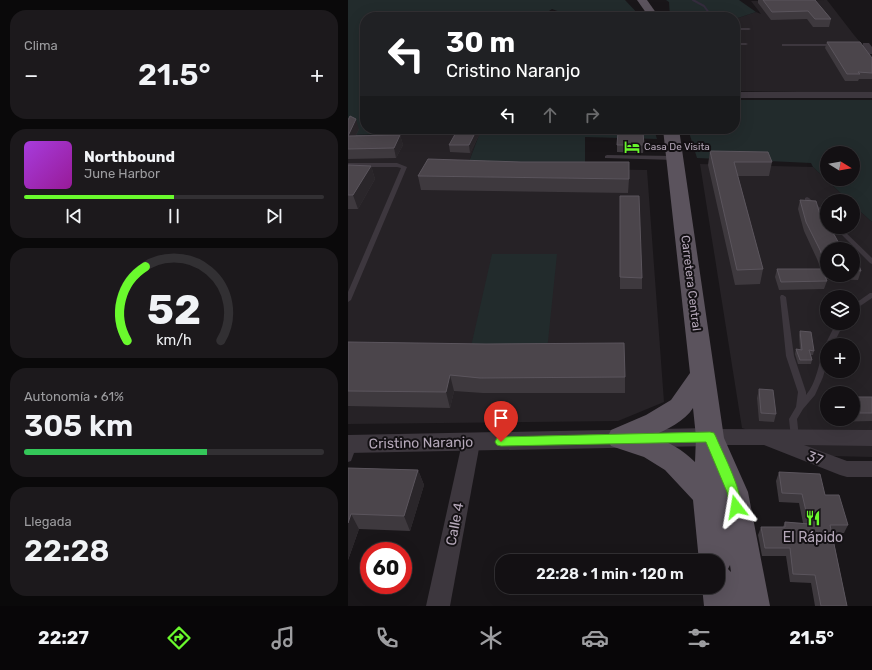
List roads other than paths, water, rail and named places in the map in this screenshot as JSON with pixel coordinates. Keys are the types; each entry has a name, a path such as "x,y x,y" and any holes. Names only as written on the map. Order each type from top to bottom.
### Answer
{"main road":[{"path":"642,0 650,12"},
{"name":"Carretera Central","path":"672,134 710,437 707,495 714,554"},
{"path":"621,438 655,423 680,407 702,375"},
{"name":"Carretera Central","path":"710,437 733,492 753,606"},
{"path":"621,438 653,448 675,460 707,495"},
{"path":"720,594 721,606"}],"street":[{"path":"862,45 872,52"},
{"path":"740,96 872,95"},
{"name":"37","path":"710,437 872,438"},
{"name":"Cristino Naranjo","path":"350,449 621,438 710,437"},
{"name":"37","path":"761,437 840,467 847,469 872,469"},
{"name":"Calle 4","path":"438,606 471,443"}],"lane":[{"path":"740,29 749,29"},
{"path":"740,44 746,44"},
{"path":"783,45 843,45"},
{"path":"608,157 675,158"},
{"path":"348,165 397,165 404,167 348,300"},
{"path":"807,199 820,211"},
{"path":"844,234 872,262"},
{"path":"860,304 872,295"},
{"path":"782,297 790,356 802,392 800,407"},
{"path":"795,438 793,419 800,407 812,393 820,377"}],"waterway":[{"path":"693,0 704,6 708,12"}],"place":[{"name":"Casa De Visita","path":"632,147"},
{"name":"El Rápido","path":"813,518"}]}
